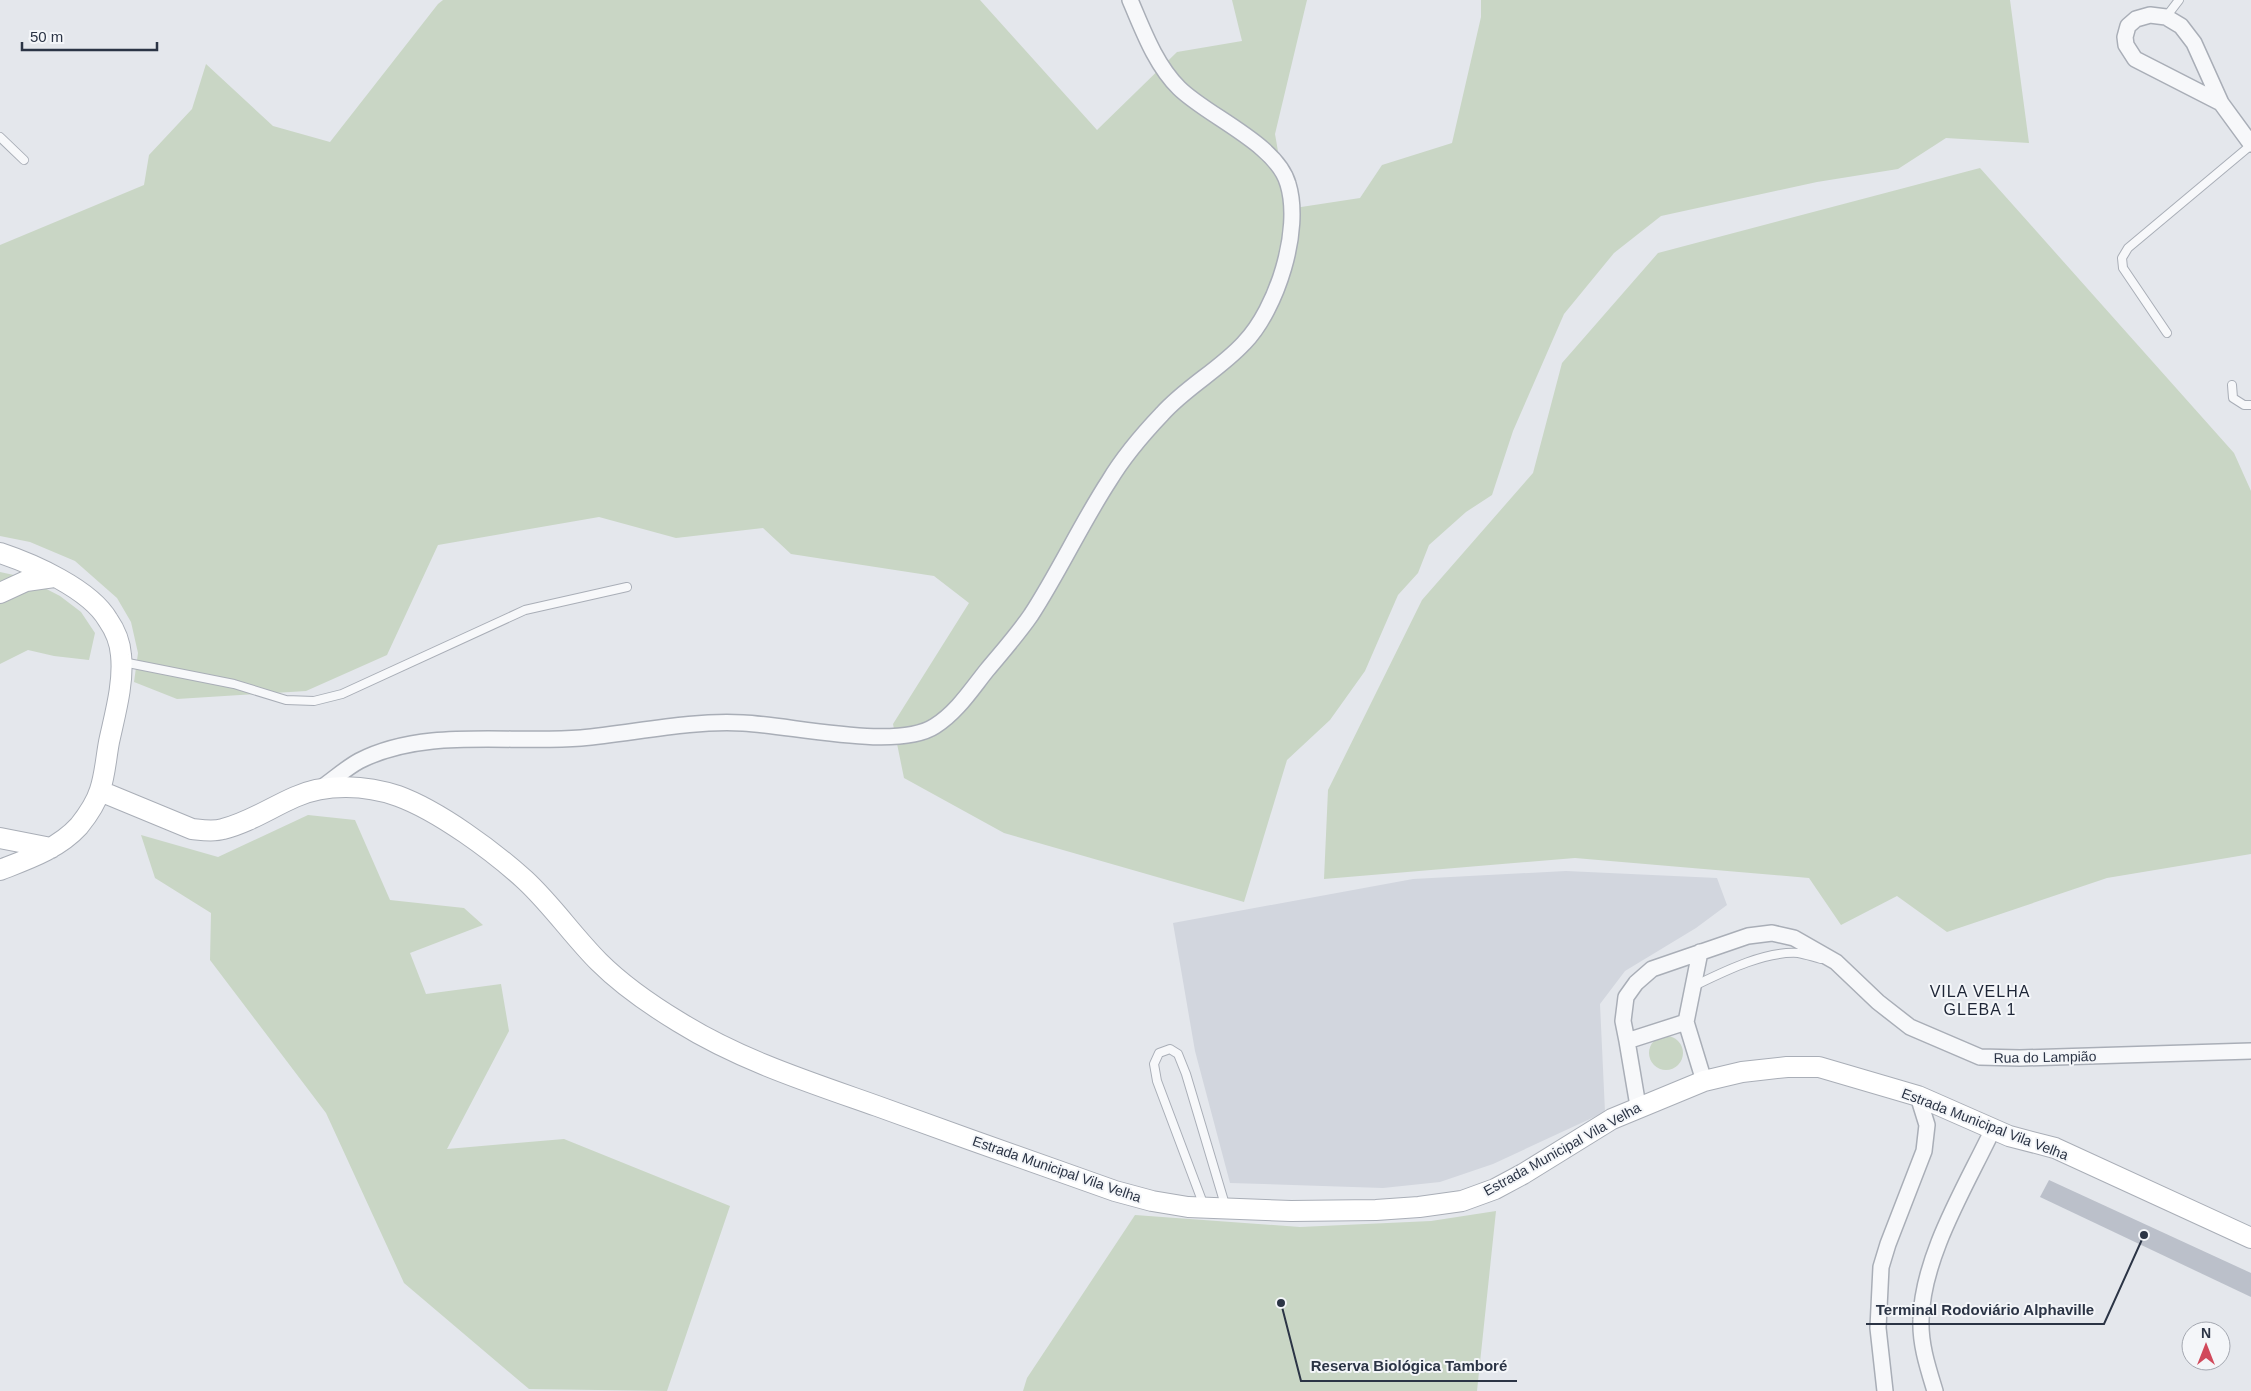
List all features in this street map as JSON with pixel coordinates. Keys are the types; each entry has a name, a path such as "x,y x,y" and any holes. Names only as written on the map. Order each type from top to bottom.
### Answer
{"main road":[{"path":"0,553 54,577 92,600 108,619 119,640 121,661 118,693 100,791 91,808 79,826 62,841 51,848 0,870"},
{"path":"0,593 26,581 54,577"},
{"name":"Estrada Municipal Vila Velha","path":"100,791 192,828 207,830 229,827 298,795 320,789 342,787 368,788 399,796 436,814 485,848 525,880 600,962 635,992 717,1044 788,1075 1115,1191 1152,1202 1205,1207 1291,1211 1376,1210 1462,1201 1496,1189 1579,1138 1638,1106 1704,1081 1742,1072 1787,1067 1819,1067 1918,1096 2009,1136 2055,1148 2251,1238"},
{"path":"0,838 51,848"}],"street":[{"path":"320,789 358,762 394,748 426,741 579,738 693,724 744,723 873,736 904,737 930,730 951,715 1030,617 1110,479 1138,440 1169,405 1224,362 1247,341 1261,321 1280,281 1292,224 1288,180 1275,162 1252,140 1178,87 1152,51 1130,0"},
{"path":"2221,103 2150,68 2130,52 2125,37 2128,26 2136,19 2150,15 2166,17 2187,32 2221,103 2251,145"},
{"name":"Rua do Lampião","path":"1638,1106 1627,1042 1624,1009 1626,997 1636,983 1652,969 1748,936 1772,933 1794,938 1836,962 1878,1002 1910,1027 1980,1057 2020,1058 2251,1051"},
{"path":"1700,952 1686,1022 1704,1081"},
{"path":"1627,1042 1686,1022"},
{"path":"1886,1391 1878,1328 1882,1267 1888,1244 1924,1151 1927,1125 1918,1096"},
{"path":"1935,1391 1922,1342 1922,1299 1938,1243 1993,1129"}],"lane":[{"path":"2166,17 2179,0"},
{"path":"0,137 24,160"},
{"path":"2167,333 2123,268 2122,258 2128,248 2251,145"},
{"path":"2232,385 2233,398 2244,404 2251,405"},
{"path":"121,661 234,684 286,700 314,702 342,694 524,610 627,587"},
{"path":"1692,987 1732,968 1768,957 1797,953 1836,962"},
{"path":"1205,1207 1157,1081 1154,1064 1159,1053 1170,1049 1178,1054 1186,1074 1226,1208"}],"shaded area":[{"path":"1566,871 1717,878 1727,905 1696,928 1625,971 1600,1004 1605,1112 1493,1164 1440,1182 1383,1188 1230,1183 1195,1051 1173,923 1413,879"}],"green space":[{"path":"443,0 980,0 1097,130 1177,52 1242,41 1232,0 1307,0 1275,134 1288,209 1360,198 1382,165 1452,143 1481,17 1481,0 2010,0 2029,143 1946,138 1898,169 1817,182 1661,216 1614,253 1564,314 1513,431 1492,495 1466,512 1429,545 1418,573 1398,595 1365,671 1330,720 1287,760 1244,902 1004,833 904,778 893,724 969,603 934,576 791,554 763,528 676,538 599,517 438,545 387,655 306,691 177,699 134,682 138,653 131,622 117,598 75,561 30,542 0,536 0,245 144,185 149,155 192,109 206,64 273,126 330,142"},
{"path":"1980,168 2234,453 2251,491 2251,854 2107,878 1947,932 1897,896 1841,925 1809,878 1575,858 1324,879 1328,790 1422,600 1533,473 1562,363 1658,253"},
{"path":"0,572 23,577 60,596 81,612 95,633 89,660 54,656 28,650 0,664"},
{"path":"308,815 355,820 390,900 464,908 483,925 410,953 426,994 501,984 509,1031 447,1149 564,1139 730,1206 667,1391 529,1389 404,1283 326,1113 210,960 211,913 155,878 141,835 218,857"},
{"path":"1666,1036 1673,1037 1678,1041 1682,1046 1682,1060 1678,1065 1673,1069 1666,1070 1659,1069 1654,1065 1650,1060 1649,1053 1650,1046 1654,1041 1659,1037"},
{"path":"1496,1211 1477,1391 1023,1391 1027,1378 1135,1215 1300,1227 1431,1221"}],"building":[{"path":"2049,1180 2251,1273 2251,1297 2040,1197"}],"place":[{"name":"Terminal Rodoviário Alphaville","path":"2144,1235"},
{"name":"Reserva Biológica Tamboré","path":"1281,1303"}],"district":[{"name":"VILA VELHA GLEBA 1","path":"1980,1000"}]}
